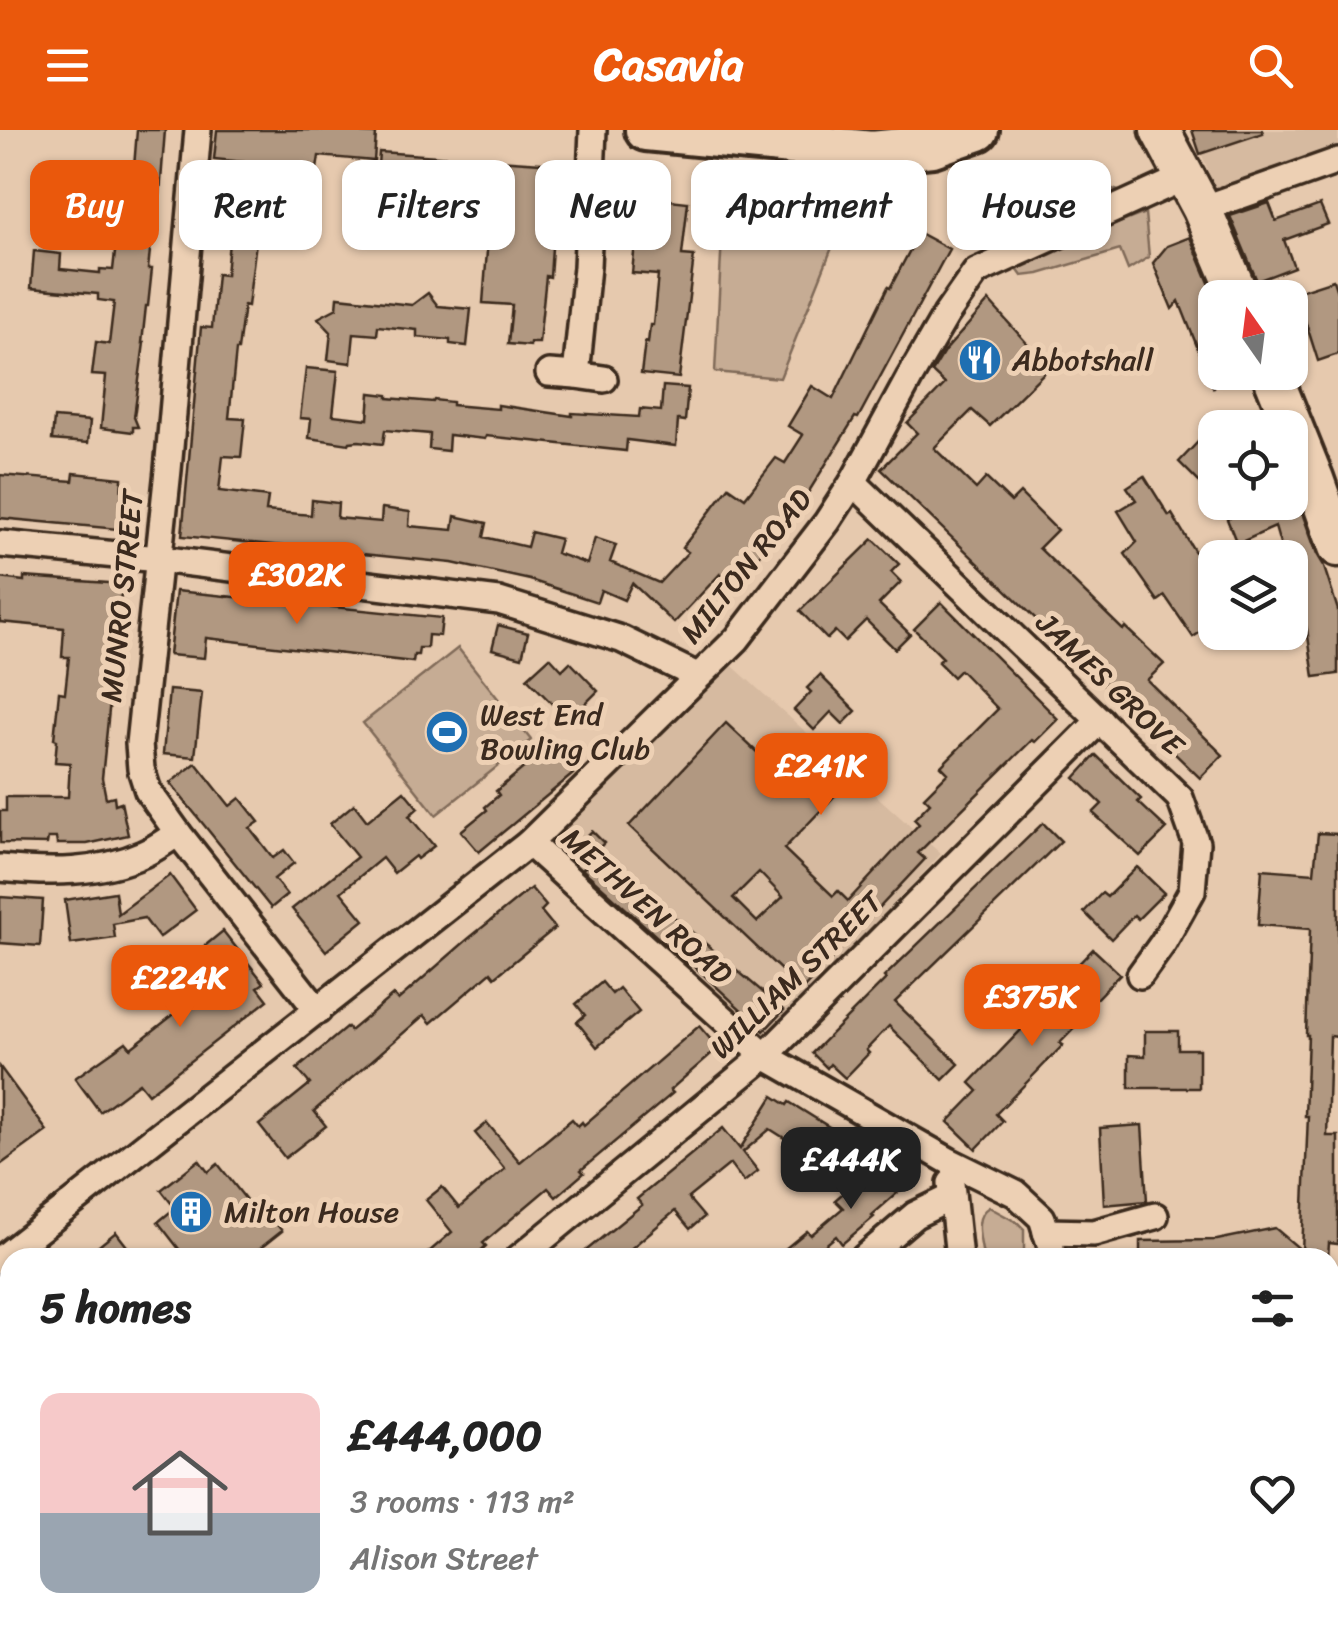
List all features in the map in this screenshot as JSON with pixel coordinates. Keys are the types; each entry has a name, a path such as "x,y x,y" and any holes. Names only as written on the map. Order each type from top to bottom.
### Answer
{"main road":[{"path":"646,130 872,152 932,146 978,130"}],"street":[{"name":"MUNRO STREET","path":"198,130 160,560 146,670 141,769 148,791 178,833 318,1010"},
{"path":"576,376 594,130"},
{"path":"1160,130 1194,193 1232,280"},
{"name":"MILTON ROAD","path":"15,1248 528,843 736,638 854,482 946,315 976,272 1194,193 1338,160"},
{"path":"548,374 604,379"},
{"path":"1281,390 1326,477 1338,548"},
{"name":"JAMES GROVE","path":"854,482 1180,798 1196,843 1192,891 1140,975"},
{"path":"0,544 499,600 621,640 697,676"},
{"name":"WILLIAM STREET","path":"531,1248 765,1056 1100,720"},
{"path":"0,868 89,870 143,854 178,833"},
{"name":"METHVEN ROAD","path":"528,843 765,1056 949,1161 1016,1194 1042,1218 1048,1245"},
{"path":"949,1161 958,1248"},
{"path":"876,1248 914,1215 952,1196"},
{"path":"1048,1245 1156,1216"}],"shaded area":[{"path":"1192,130 1338,130 1338,174 1223,208"},
{"path":"1145,213 1149,257 1128,270 1120,250 1039,274 1022,276 1017,269 1015,263 1049,250 1111,250 1111,226"},
{"path":"721,250 831,250 780,378 715,372"},
{"name":"West End Bowling Club","path":"458,648 531,740 436,815 363,723"},
{"path":"726,660 941,854 766,1043 540,842"},
{"path":"989,1207 1018,1223 1024,1229 1024,1248 982,1248 979,1223"}],"building":[{"path":"137,130 165,130 159,202 159,160 135,160"},
{"path":"217,130 362,130 376,134 374,160 319,156 318,160 214,159"},
{"path":"1192,130 1262,130 1263,133 1200,154"},
{"path":"379,152 497,160 378,160"},
{"path":"515,161 535,163 535,250 552,250 539,343 508,344 512,305 483,303 487,250 515,250"},
{"path":"671,200 688,202 682,255 694,256 679,378 641,374 645,342 648,343 653,325 658,275 632,273 634,250 671,250"},
{"path":"1269,203 1276,221 1320,205 1328,224 1284,240 1294,267 1257,280 1230,216"},
{"path":"927,237 948,250 858,418 855,417 808,493 735,586 720,574 674,623 632,583 624,600 601,590 597,602 530,580 452,563 182,536 201,327 212,328 217,274 226,275 228,250 255,250 248,306 244,305 236,350 229,418 245,419 241,457 223,456 219,491 268,497 266,511 311,515 312,500 338,503 337,518 381,522 382,508 410,512 409,526 453,530 455,516 487,523 484,537 527,547 531,532 560,539 556,553 587,564 595,538 616,545 610,562 659,583 688,552 682,548 729,487 745,498 776,458 785,463 803,435 788,426 812,386 833,399 910,250 927,250"},
{"path":"1190,237 1208,280 1198,280 1198,349 1179,301 1172,309 1153,263 1167,246"},
{"path":"115,250 150,250 148,269 152,269 134,417 138,427 133,427 133,432 101,428 106,376 92,375 96,342 109,344 114,302 98,300 98,294 31,288 34,251 61,254 60,269 100,273 100,269 113,270"},
{"path":"1333,280 1338,295 1338,354 1318,361 1308,330 1308,288"},
{"path":"428,293 438,306 471,309 467,346 417,337 417,330 378,326 377,335 354,333 351,363 328,360 331,332 318,318 337,308 338,297 412,305"},
{"path":"989,301 1049,368 990,426 972,410 934,448 976,489 986,478 1011,502 1020,493 1057,530 1039,548 1164,664 1147,680 1223,755 1200,778 881,469 917,433 907,423 945,384 932,372 944,352"},
{"path":"306,368 338,371 333,415 368,419 370,393 572,416 639,417 640,409 661,411 663,386 688,388 685,421 678,420 676,446 627,440 626,451 449,435 448,451 429,449 430,434 385,430 383,444 349,444 309,438 311,419 300,418"},
{"path":"54,418 90,421 88,443 52,440"},
{"path":"1198,442 1198,481 1179,462"},
{"path":"74,473 122,478 121,501 130,502 128,530 0,518 0,475 73,481"},
{"path":"1144,476 1198,557 1198,634 1193,637 1165,596 1158,601 1125,554 1137,542 1118,511 1136,500 1127,487"},
{"path":"1227,520 1305,520 1338,610 1338,674 1314,677 1308,636 1308,540 1279,540 1275,527 1246,540 1235,540"},
{"path":"873,539 899,564 891,572 901,582 879,604 910,634 895,649 866,620 845,641 835,631 827,639 800,611"},
{"path":"24,577 122,584 102,778 106,798 114,796 115,804 121,802 128,835 87,844 57,844 56,838 48,838 47,844 0,843 0,811 6,811 6,797 68,797 70,763 55,762 54,739 59,692 65,693 69,657 62,657 64,628 0,622 0,578 24,581"},
{"path":"176,591 442,618 440,636 428,635 427,648 419,648 413,662 206,638 204,658 169,655"},
{"path":"941,602 1058,719 918,853 925,859 802,990 629,826 726,723 796,789 820,764 844,786 784,849 833,896 838,891 848,901 919,824 914,819 930,803 924,797 948,773 941,766 998,709 960,670 953,677 938,662 943,658 914,629","holes":["759,872 783,897 757,922 733,898"]},
{"path":"498,625 528,633 522,657 492,649"},
{"path":"550,657 562,670 570,662 598,691 574,715 566,706 560,712 527,678"},
{"path":"820,675 856,711 843,724 831,712 814,730 794,710"},
{"path":"169,690 202,693 195,757 163,754"},
{"path":"550,746 573,774 479,852 461,831 487,810 485,807 499,795 496,791"},
{"path":"1096,755 1167,829 1140,856 1093,813 1102,804 1075,778"},
{"path":"196,763 230,806 240,798 259,822 250,828 273,858 284,850 294,863 274,879 287,895 271,908 170,783"},
{"path":"404,791 418,808 409,816 434,846 394,873 382,858 341,892 364,920 326,951 292,909 357,857 330,824 354,804 367,821"},
{"path":"1043,823 1061,841 895,1002 959,1064 943,1080 889,1026 845,1078 830,1064 827,1068 812,1053 884,977"},
{"path":"592,831 604,843 596,851 784,1010 764,1031 582,869 585,867 570,852"},
{"path":"1318,833 1338,834 1338,1037 1330,1036 1327,1136 1338,1136 1338,1244 1329,1243 1329,1248 1302,1248 1310,929 1258,925 1262,869 1314,873"},
{"path":"1137,867 1164,893 1138,919 1134,915 1111,939 1084,912 1102,893 1107,897"},
{"path":"170,875 196,910 159,938 144,918 113,924 115,938 71,944 65,900 115,892 118,914"},
{"path":"531,888 546,906 541,911 555,928 495,977 491,972 431,1023 424,1015 314,1111 326,1126 285,1158 259,1125 310,1084 297,1069 393,995 398,1000"},
{"path":"0,897 43,900 40,946 0,943"},
{"path":"223,931 264,983 258,987 268,1000 148,1094 139,1083 100,1112 75,1078 126,1042 131,1048 220,978 201,949"},
{"path":"1093,949 1120,974 1090,1005 1093,1009 1060,1043 1063,1045 996,1114 1003,1121 976,1149 948,1122 978,1091 970,1083 1071,978 1068,975"},
{"path":"602,982 612,994 619,988 639,1012 597,1047 577,1022 585,1015 576,1004"},
{"path":"699,1026 718,1048 556,1197 548,1188 483,1243 484,1248 434,1248 452,1232 426,1200 442,1187 459,1208 505,1169 475,1133 487,1123 520,1162 572,1119 578,1126 582,1122 584,1125"},
{"path":"1145,1031 1178,1031 1178,1049 1199,1049 1199,1088 1129,1088 1129,1055 1145,1056"},
{"path":"0,1067 47,1131 0,1165"},
{"path":"773,1096 850,1140 827,1179 797,1160 803,1150 770,1129 743,1152 758,1171 744,1182 730,1164 688,1198 704,1217 690,1229 675,1211 632,1248 589,1248 642,1205 637,1199 723,1128 740,1149"},
{"path":"1142,1125 1147,1201 1104,1205 1100,1128"},
{"path":"890,1159 910,1182 842,1244 836,1236 822,1248 786,1248 807,1231 811,1235 843,1208 835,1200 849,1188 852,1191"},
{"name":"Milton House","path":"199,1160 208,1172 218,1164 251,1206 258,1200 282,1231 261,1248 178,1248 158,1222 175,1208 161,1190"},
{"path":"1275,1228 1298,1248 1140,1248 1140,1241 1217,1240"},
{"path":"116,1232 128,1248 96,1248"}],"place":[{"name":"Abbotshall","path":"980,360"},
{"name":"West End Bowling Club","path":"447,732"},
{"name":"Milton House","path":"191,1212"}]}
